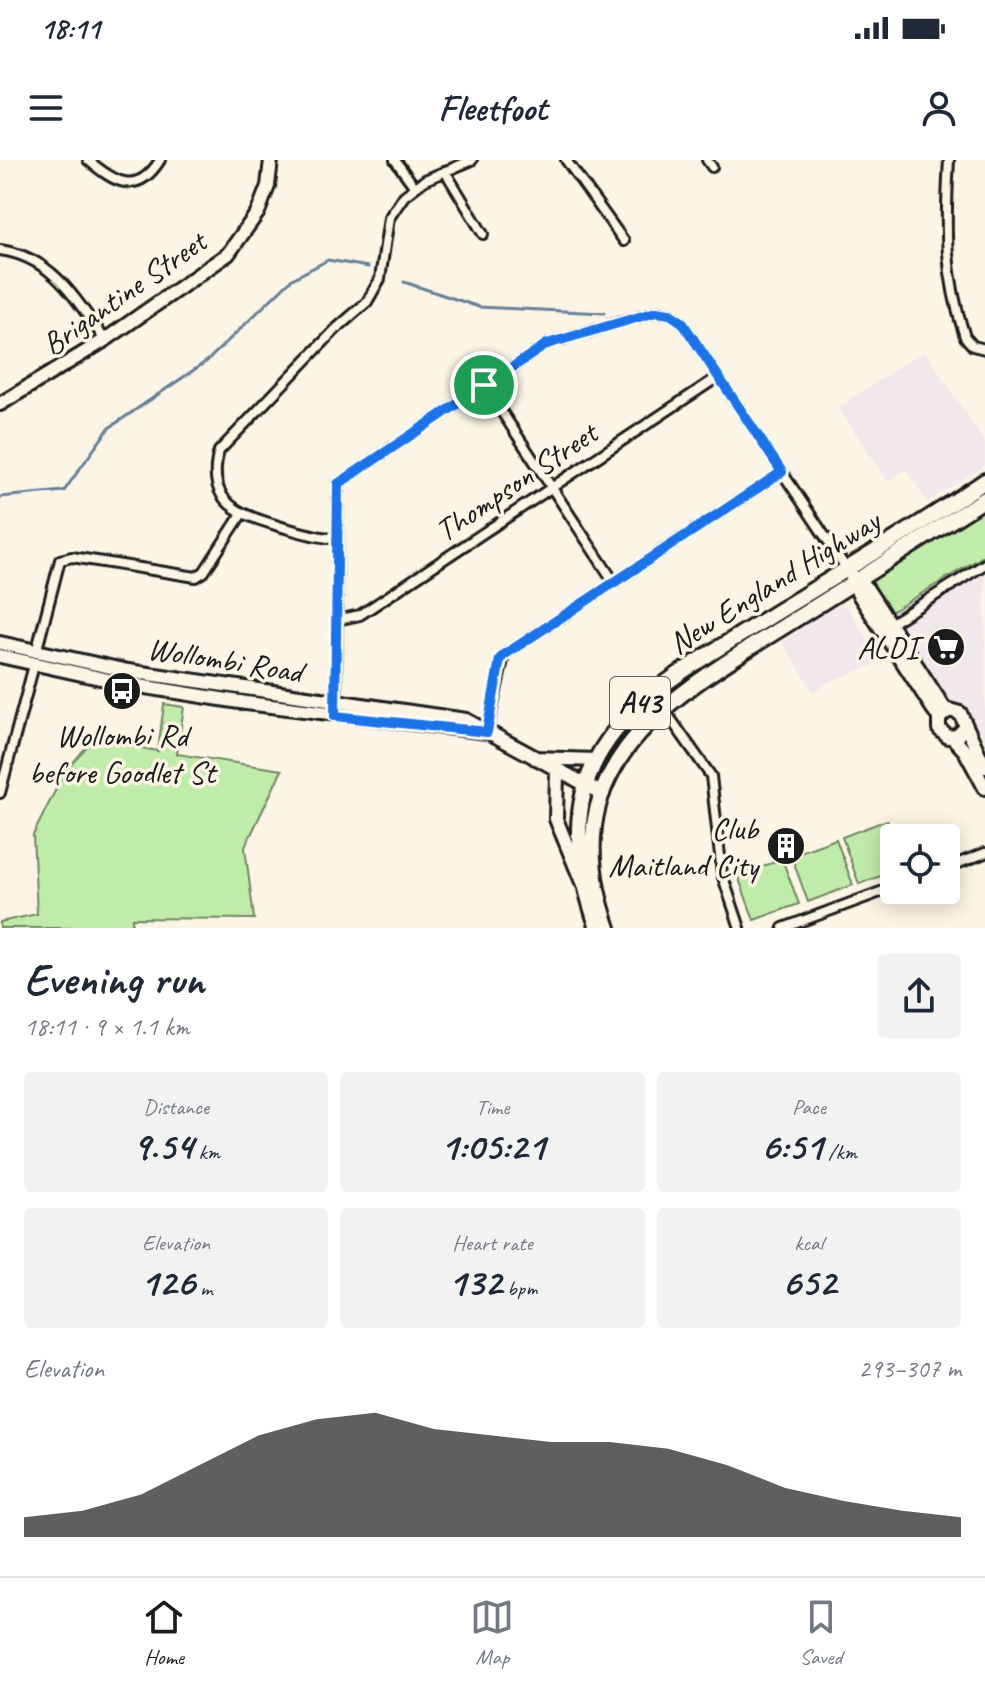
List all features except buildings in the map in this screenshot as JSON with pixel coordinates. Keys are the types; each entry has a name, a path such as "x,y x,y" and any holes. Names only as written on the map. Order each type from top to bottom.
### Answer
{"highway":[{"name":"New England Highway","path":"598,928 585,888 579,838 585,786 596,760 621,723 643,701 985,481"},
{"name":"New England Highway","path":"608,928 594,866 595,836 603,794 616,763 633,736 662,706 985,499"}],"street":[{"path":"88,160 105,177 119,182 145,178 160,160"},
{"name":"Brigantine Street","path":"0,404 105,340 228,254 258,212 268,186 271,160"},
{"path":"395,160 414,186"},
{"path":"338,539 241,515 227,501 219,485 219,451 336,329 367,302 380,279 389,218 414,186 472,160"},
{"path":"566,160 624,241"},
{"path":"949,160 945,238 948,262 965,337 973,346 985,349"},
{"path":"445,171 483,234"},
{"path":"0,250 24,255 53,272 105,340"},
{"path":"336,710 337,488 341,481 553,342 656,312 674,316 718,377 855,581 860,596 942,715"},
{"name":"Thompson Street","path":"337,620 360,615 718,377"},
{"path":"484,385 614,582"},
{"path":"487,732 500,659 782,472"},
{"path":"0,793 60,560 72,557 196,577 204,572 241,515"},
{"path":"890,624 985,564"},
{"path":"855,581 867,589 890,624 942,715 941,732 952,737 965,751 985,788"},
{"name":"Wollombi Road","path":"0,643 35,659 127,684 487,732 603,794"},
{"name":"Wollombi Road","path":"0,656 35,659"},
{"path":"662,706 711,776 721,867 740,928"},
{"path":"942,715 960,713 985,767"},
{"path":"952,737 965,728"},
{"path":"532,758 596,760"},
{"path":"557,771 556,819 585,888"},
{"path":"960,863 985,853"},
{"path":"783,928 880,892"}],"shaded area":[{"path":"925,350 985,443 985,466 927,502 906,470 887,481 838,407"},
{"path":"985,555 985,757 891,612"},
{"path":"838,604 847,607 882,662 829,682 814,692 782,642"}],"green space":[{"path":"985,510 985,555 891,612 872,586 873,578"},
{"path":"48,661 323,705 325,710 181,690"},
{"path":"164,704 184,707 177,754 282,770 245,847 254,919 132,918 132,928 0,928 0,922 37,914 33,835 64,773 93,739 158,751"},
{"path":"887,820 888,824 880,824 880,876 859,884 842,837"},
{"path":"836,839 853,885 808,902 791,855"},
{"path":"782,859 799,904 754,920 738,876"}],"waterway":[{"path":"0,497 64,491 109,428 207,361 292,279 328,260 368,267"},
{"path":"404,282 479,307 604,313"}],"place":[{"name":"ALDI","path":"946,647"},
{"name":"Wollombi Rd before Goodlet St","path":"122,691"},
{"name":"Club Maitland City","path":"786,846"}],"route":[{"path":"656,312 670,314 682,322 782,472 504,655 500,659 487,732 471,733 335,716 338,484 484,385 547,344 656,312"}]}
